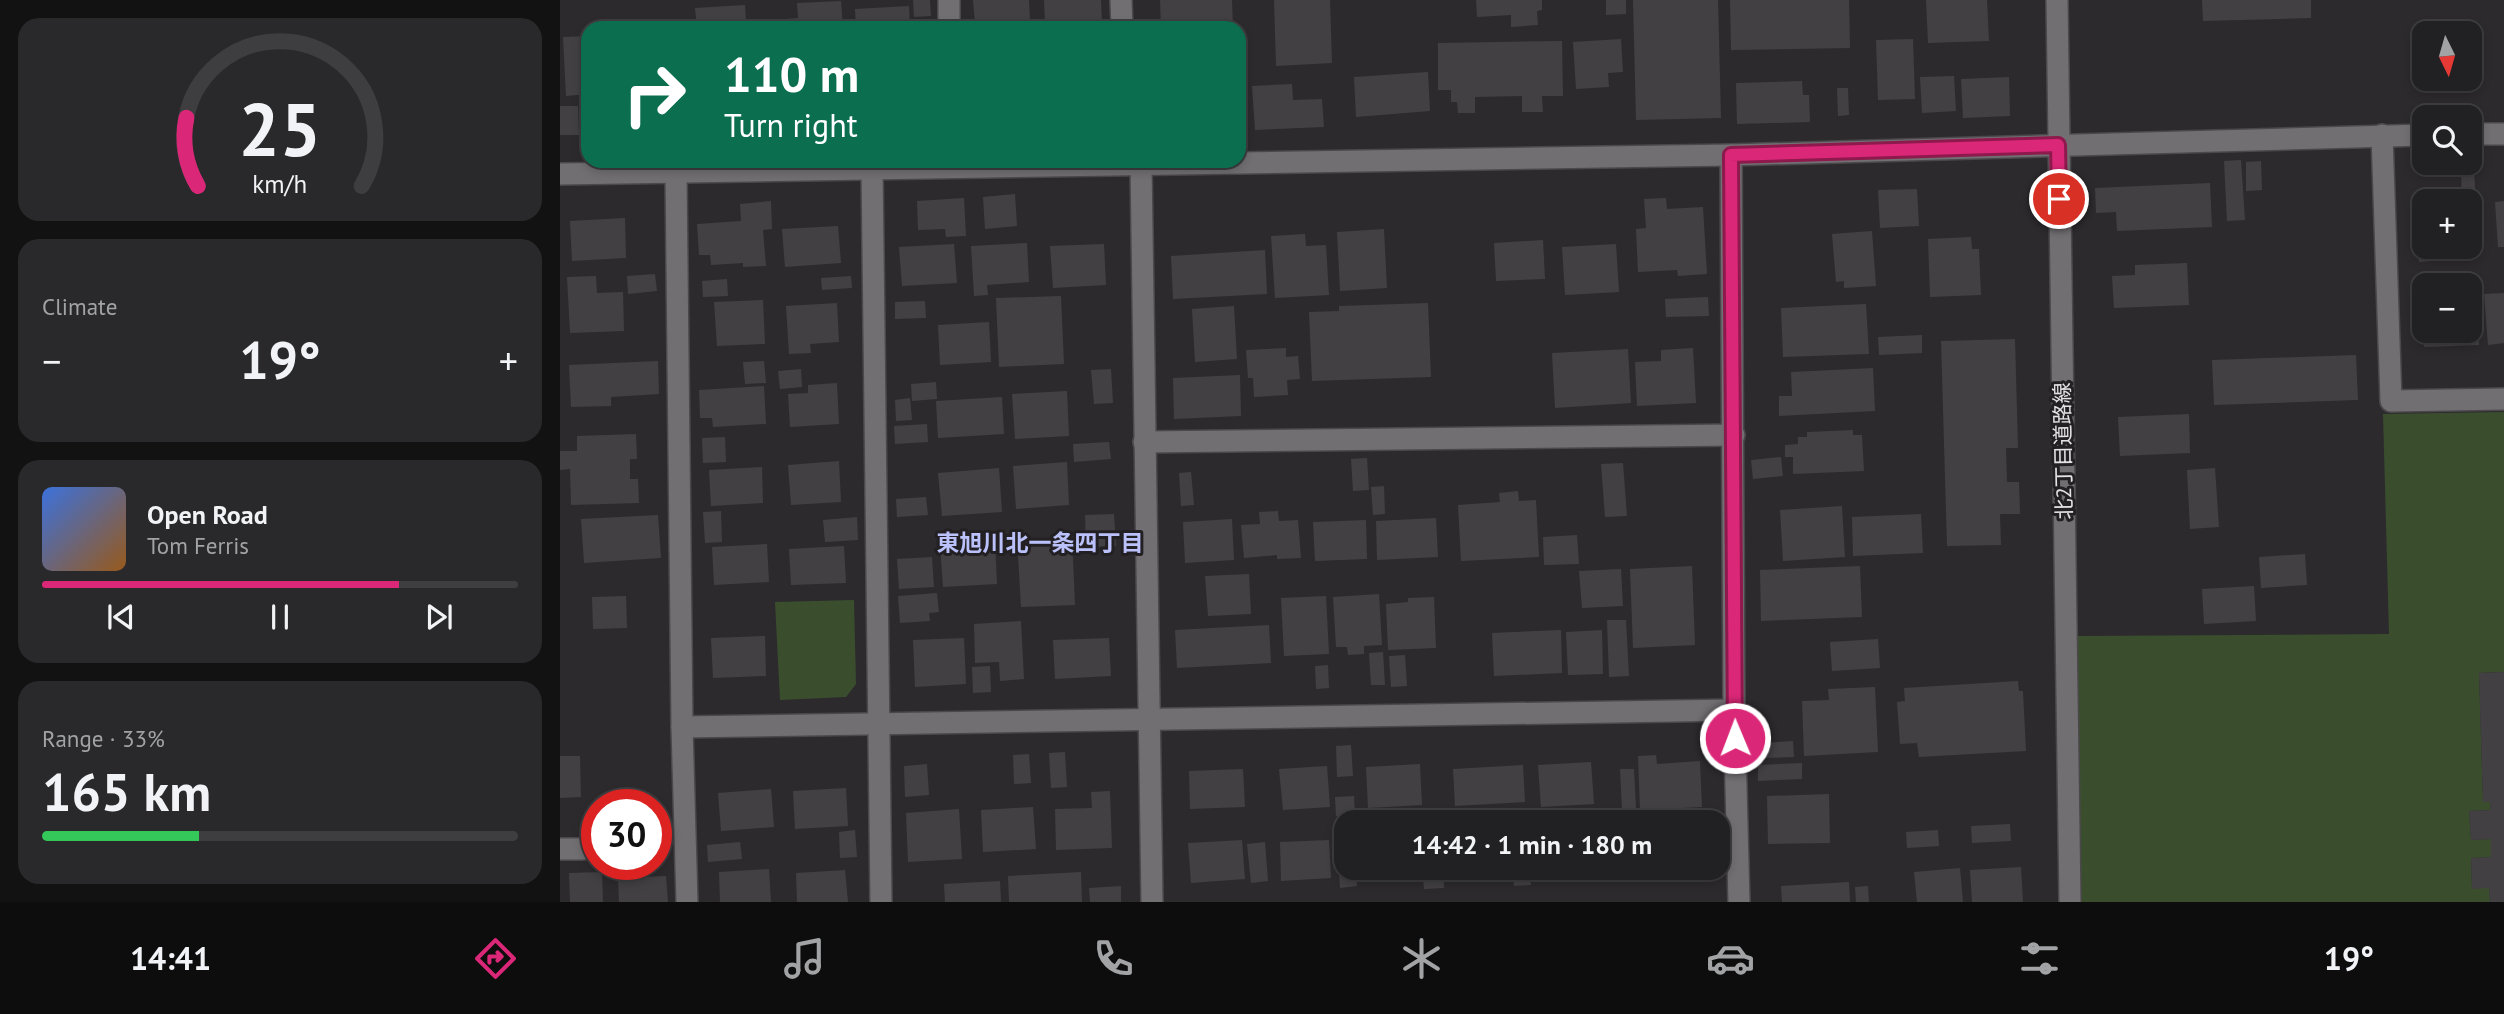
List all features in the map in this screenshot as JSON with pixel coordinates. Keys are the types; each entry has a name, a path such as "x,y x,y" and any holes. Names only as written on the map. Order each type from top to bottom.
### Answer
{"street":[{"path":"948,0 949,21"},
{"path":"1121,0 1122,21"},
{"name":"北2丁目道路線","path":"2057,0 2070,902"},
{"path":"2482,134 2504,134"},
{"path":"2382,135 2390,401 2504,399"},
{"path":"1246,161 1731,155 2412,135"},
{"path":"1731,155 1734,710 1738,902"},
{"path":"560,174 839,168"},
{"path":"872,168 881,902"},
{"path":"1131,168 1144,442 1152,902"},
{"path":"676,173 682,727 687,902"},
{"path":"1144,442 1734,435"},
{"path":"682,727 1734,710"},
{"path":"560,849 581,849"}],"green space":[{"path":"2504,412 2504,672 2479,673 2483,802 2490,802 2491,810 2469,811 2471,840 2491,839 2491,857 2471,858 2472,888 2489,888 2490,902 2081,902 2077,636 2389,634 2383,414"},
{"path":"854,600 856,684 846,697 780,700 775,602"}],"building":[{"path":"913,0 930,0 931,16 914,17"},
{"path":"973,0 1029,0 1030,21 975,21"},
{"path":"1044,0 1101,0 1102,21 1045,21"},
{"path":"1160,0 1232,0 1233,21 1161,21"},
{"path":"1274,0 1330,0 1332,63 1276,66"},
{"path":"1476,0 1542,0 1542,10 1537,11 1538,25 1511,27 1511,15 1477,17"},
{"path":"1606,0 1626,0 1626,14 1606,15"},
{"path":"1633,0 1718,0 1721,118 1636,120"},
{"path":"1730,0 1849,0 1850,48 1731,50"},
{"path":"1926,0 1987,0 1989,41 1928,43"},
{"path":"2202,0 2311,0 2311,18 2203,21"},
{"path":"841,1 842,21 785,21 798,18 797,3"},
{"path":"745,5 746,21 696,21 695,8"},
{"path":"909,6 910,21 856,21 855,9"},
{"path":"581,36 581,95 566,96 563,37"},
{"path":"1621,39 1623,72 1608,73 1609,87 1576,89 1573,42"},
{"path":"1913,39 1915,99 1878,100 1876,40"},
{"path":"1562,41 1563,96 1542,96 1543,112 1522,112 1522,96 1475,97 1475,113 1458,113 1457,102 1451,102 1451,90 1438,90 1438,43"},
{"path":"1428,72 1430,111 1356,117 1354,77"},
{"path":"1954,76 1956,111 1922,113 1920,77"},
{"path":"2009,77 2010,116 1963,118 1961,79"},
{"path":"1802,81 1803,95 1809,95 1810,122 1737,124 1736,83"},
{"path":"1292,84 1293,100 1322,99 1324,127 1255,130 1252,86"},
{"path":"1837,88 1848,88 1849,115 1838,116"},
{"path":"560,106 578,106 579,135 560,135"},
{"path":"2241,160 2245,220 2227,221 2224,161"},
{"path":"2261,161 2262,190 2246,191 2246,162"},
{"path":"2461,175 2474,175 2475,189 2462,189"},
{"path":"2210,183 2212,227 2117,231 2116,212 2096,213 2095,188"},
{"path":"1917,189 1919,226 1880,228 1878,190"},
{"path":"1015,194 1017,226 985,229 983,197"},
{"path":"964,198 966,236 946,237 945,229 918,230 917,201"},
{"path":"1666,198 1667,209 1703,207 1707,274 1678,276 1677,270 1638,272 1636,229 1646,228 1644,199"},
{"path":"771,201 772,229 763,230 766,266 743,267 743,263 711,265 710,255 699,255 697,224 741,221 740,204"},
{"path":"2504,201 2504,247 2498,247 2495,202"},
{"path":"625,218 626,258 572,261 570,221"},
{"path":"838,226 841,263 785,267 782,229"},
{"path":"1384,229 1387,288 1340,291 1337,232"},
{"path":"1872,231 1876,286 1844,288 1844,281 1836,282 1832,234"},
{"path":"1305,234 1306,246 1326,245 1329,295 1275,298 1271,236"},
{"path":"1971,237 1972,249 1979,249 1981,295 1930,297 1928,239"},
{"path":"1543,240 1545,279 1496,281 1494,243"},
{"path":"1027,243 1029,282 987,285 988,295 974,296 971,246"},
{"path":"954,244 957,283 902,286 899,247"},
{"path":"1104,244 1106,285 1053,288 1050,246"},
{"path":"1616,244 1619,292 1565,295 1562,247"},
{"path":"1265,250 1267,294 1173,299 1171,256"},
{"path":"2419,259 2459,259 2419,262"},
{"path":"2187,263 2189,305 2114,308 2112,276 2135,275 2135,265"},
{"path":"655,274 657,291 628,294 627,276"},
{"path":"596,276 597,293 623,292 624,331 570,333 567,277"},
{"path":"851,276 852,288 822,290 821,278"},
{"path":"727,279 728,296 703,297 702,281"},
{"path":"2504,293 2504,343 2488,345 2484,294"},
{"path":"1061,296 1064,364 999,367 996,298"},
{"path":"1708,297 1709,316 1666,317 1665,299"},
{"path":"763,300 765,344 717,346 714,302"},
{"path":"925,301 926,318 895,319 895,302"},
{"path":"837,303 839,342 810,344 811,353 789,354 786,306"},
{"path":"1428,303 1431,377 1312,381 1309,312 1339,311 1339,306"},
{"path":"1866,304 1869,354 1783,357 1781,308"},
{"path":"1234,306 1237,359 1195,362 1192,309"},
{"path":"989,322 991,362 940,365 938,325"},
{"path":"1922,335 1922,353 1879,355 1878,337"},
{"path":"2015,339 2018,448 2006,448 2007,482 2019,482 2020,514 2000,514 2001,545 1947,546 1941,341"},
{"path":"2424,343 2479,343 2479,345 2424,347"},
{"path":"1286,348 1286,357 1298,356 1300,379 1287,380 1288,395 1254,397 1253,378 1248,378 1246,350"},
{"path":"1693,348 1696,403 1637,406 1635,362 1661,361 1661,350"},
{"path":"1628,349 1631,403 1555,408 1552,353"},
{"path":"2356,355 2358,400 2214,405 2212,360"},
{"path":"658,361 659,394 611,397 611,406 571,407 569,365"},
{"path":"764,361 766,383 745,384 743,362"},
{"path":"1873,368 1875,411 1779,416 1779,396 1792,396 1791,372"},
{"path":"801,369 802,387 780,389 778,371"},
{"path":"1111,369 1113,403 1094,404 1091,370"},
{"path":"1240,375 1241,416 1174,419 1173,378"},
{"path":"936,382 937,399 912,401 911,384"},
{"path":"837,383 839,424 790,427 788,394 808,393 808,385"},
{"path":"764,386 766,424 713,427 712,418 700,418 699,390"},
{"path":"1067,391 1069,436 1015,439 1012,394"},
{"path":"1002,397 1004,434 938,438 936,401"},
{"path":"910,398 912,420 896,421 895,400"},
{"path":"2189,414 2190,453 2120,456 2118,417"},
{"path":"927,424 928,442 895,444 894,426"},
{"path":"1853,430 1853,435 1862,435 1864,471 1793,474 1793,457 1785,457 1785,445 1798,444 1798,437 1807,437 1807,432"},
{"path":"636,434 637,459 630,459 630,479 638,479 639,503 571,505 570,469 560,470 560,451 577,451 577,436"},
{"path":"725,437 726,462 703,463 702,438"},
{"path":"1109,442 1111,459 1074,462 1073,444"},
{"path":"1781,457 1783,476 1753,479 1751,460"},
{"path":"1367,458 1369,490 1353,491 1351,459"},
{"path":"839,461 841,502 791,505 788,465"},
{"path":"1067,462 1069,505 1016,509 1013,466"},
{"path":"1623,463 1627,516 1605,517 1601,464"},
{"path":"762,467 763,503 711,506 709,470"},
{"path":"999,468 1002,512 942,516 938,473"},
{"path":"2215,468 2219,527 2190,529 2187,470"},
{"path":"1191,472 1194,505 1181,506 1179,473"},
{"path":"1384,486 1385,514 1373,515 1371,487"},
{"path":"1518,491 1519,501 1536,500 1539,557 1461,561 1458,505 1500,502 1499,493"},
{"path":"926,497 928,515 897,517 896,499"},
{"path":"1842,506 1845,557 1783,561 1780,510"},
{"path":"721,511 722,542 705,543 703,512"},
{"path":"1278,511 1279,521 1298,520 1301,558 1277,559 1277,555 1244,558 1241,525 1260,524 1259,512"},
{"path":"1114,514 1116,546 1086,547 1085,515"},
{"path":"1921,514 1923,553 1853,556 1852,517"},
{"path":"658,515 661,558 584,563 581,519"},
{"path":"857,517 858,540 825,542 823,520"},
{"path":"1436,518 1438,557 1377,560 1376,521"},
{"path":"1232,519 1234,560 1185,563 1183,522"},
{"path":"1366,520 1367,559 1315,561 1313,522"},
{"path":"1577,535 1579,564 1544,565 1543,537"},
{"path":"1072,537 1075,605 1021,607 1017,539"},
{"path":"995,541 997,584 943,587 940,545"},
{"path":"767,544 769,582 714,585 712,547"},
{"path":"844,546 846,583 791,585 789,549"},
{"path":"2305,554 2307,585 2261,588 2259,557"},
{"path":"932,557 934,587 899,589 897,559"},
{"path":"1692,566 1695,645 1633,648 1630,569"},
{"path":"1860,566 1862,617 1761,621 1760,570"},
{"path":"1621,569 1623,606 1582,608 1579,571"},
{"path":"1249,574 1251,614 1208,616 1205,576"},
{"path":"2254,586 2256,621 2204,624 2202,589"},
{"path":"937,593 939,612 929,613 930,621 900,623 898,596"},
{"path":"1379,594 1382,645 1364,646 1364,654 1348,655 1347,647 1336,647 1333,597"},
{"path":"626,596 627,628 593,629 592,597"},
{"path":"1326,596 1329,654 1284,656 1281,598"},
{"path":"1434,597 1436,648 1388,650 1386,604 1408,602 1408,598"},
{"path":"1607,620 1626,620 1629,676 1609,677"},
{"path":"1021,621 1024,679 1000,681 999,662 975,663 974,624"},
{"path":"1269,625 1271,663 1177,668 1175,630"},
{"path":"1561,630 1562,673 1494,676 1492,633"},
{"path":"1602,630 1603,674 1568,675 1566,632"},
{"path":"765,636 766,676 713,678 711,638"},
{"path":"964,638 966,684 915,687 913,640"},
{"path":"1109,638 1111,676 1055,679 1053,640"},
{"path":"1878,639 1880,668 1832,671 1830,642"},
{"path":"1383,652 1385,685 1371,685 1369,653"},
{"path":"1405,655 1407,686 1391,687 1389,656"},
{"path":"1328,665 1329,688 1316,689 1315,666"},
{"path":"990,666 991,692 973,693 972,667"},
{"path":"2504,672 2504,902 2490,902 2489,888 2472,889 2471,858 2491,857 2491,839 2471,840 2469,811 2491,810 2490,802 2483,802 2479,673"},
{"path":"2018,681 2019,691 2023,691 2026,751 1919,757 1917,743 1900,744 1897,702 1905,701 1904,688"},
{"path":"1875,687 1878,752 1804,756 1802,701 1829,700 1828,689"},
{"path":"1793,741 1794,757 1763,758 1762,743"},
{"path":"1351,745 1353,776 1337,777 1336,746"},
{"path":"1065,752 1067,787 1051,788 1049,753"},
{"path":"1029,754 1031,783 1014,784 1013,755"},
{"path":"1656,755 1657,764 1700,761 1702,807 1640,810 1638,756"},
{"path":"560,756 580,756 581,797 560,798"},
{"path":"1591,762 1594,804 1541,807 1538,765"},
{"path":"1802,763 1802,779 1758,781 1758,765"},
{"path":"927,764 929,795 905,797 904,766"},
{"path":"1420,764 1422,805 1368,808 1366,767"},
{"path":"1523,765 1525,802 1455,806 1453,769"},
{"path":"1327,766 1330,807 1283,810 1279,769"},
{"path":"1243,769 1245,807 1190,809 1189,771"},
{"path":"1620,769 1634,769 1636,809 1622,810"},
{"path":"846,788 848,826 795,829 793,791"},
{"path":"771,789 774,827 721,831 718,793"},
{"path":"1110,791 1112,848 1056,850 1055,809 1092,808 1091,792"},
{"path":"1829,794 1830,843 1768,844 1767,796"},
{"path":"1354,796 1355,810 1336,810 1335,797"},
{"path":"1033,807 1036,849 983,852 981,810"},
{"path":"959,809 962,859 908,862 906,813"},
{"path":"2010,824 2011,841 1972,843 1971,826"},
{"path":"855,830 857,857 840,858 839,832"},
{"path":"1938,830 1939,846 1907,848 1906,832"},
{"path":"1242,840 1245,879 1191,883 1188,843"},
{"path":"1329,840 1331,878 1281,881 1280,842"},
{"path":"740,842 742,859 708,862 707,845"},
{"path":"1265,842 1268,881 1251,883 1247,844"},
{"path":"2021,867 2023,902 1972,902 1970,870"},
{"path":"1960,868 1963,902 1917,902 1914,872"},
{"path":"769,869 771,902 720,902 719,872"},
{"path":"845,870 848,902 797,902 796,873"},
{"path":"1081,872 1082,902 1009,902 1008,876"},
{"path":"569,873 581,873 581,880 602,880 603,902 570,902"},
{"path":"618,880 666,880 668,902 619,902"},
{"path":"1339,880 1357,880 1357,886 1340,888"},
{"path":"1423,880 1444,880 1444,888 1424,889"},
{"path":"1514,880 1531,880 1531,885 1514,886"},
{"path":"1000,881 1001,902 945,902 944,884"},
{"path":"1849,882 1850,902 1782,902 1781,886"},
{"path":"1121,886 1121,902 1090,902 1089,888"},
{"path":"1868,886 1869,902 1856,902 1855,887"}],"district":[{"name":"東旭川北一条四丁目","path":"1040,542"}],"route":[{"path":"1735,738 1731,155 2058,145 2059,199"}]}
